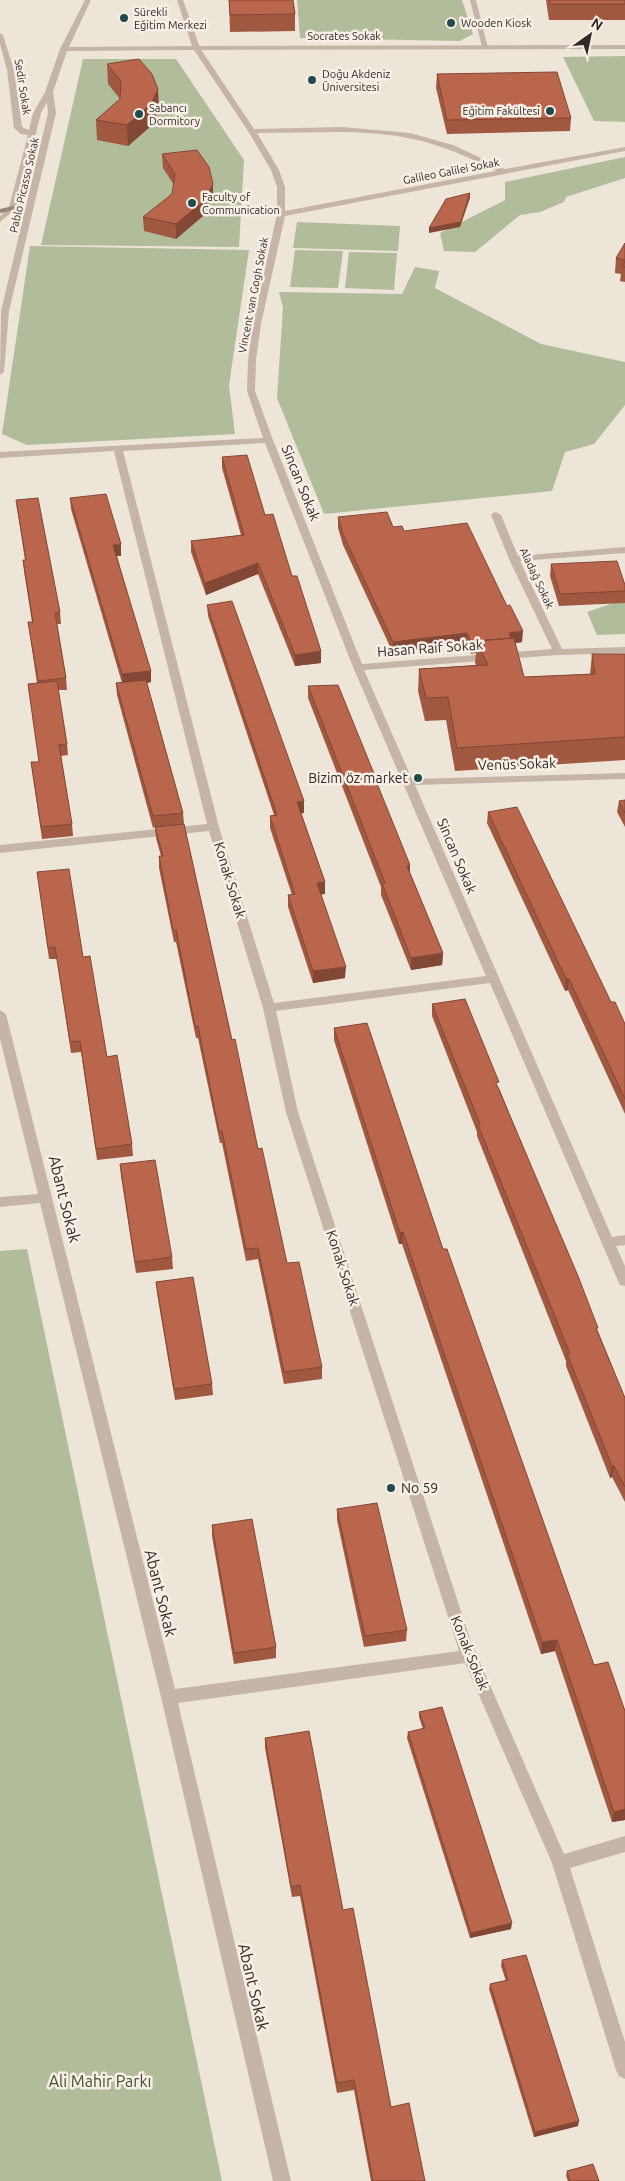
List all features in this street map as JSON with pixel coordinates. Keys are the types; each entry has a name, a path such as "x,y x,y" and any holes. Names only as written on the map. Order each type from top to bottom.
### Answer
{"main road":[{"path":"0,211 13,208"}],"street":[{"name":"Pablo Picasso Sokak","path":"0,220 13,208 37,113 49,92 64,49 88,0"},
{"name":"Vincent van Gogh Sokak","path":"180,0 196,48 252,131 275,170 280,186 281,214 257,324 252,360 251,391 268,440"},
{"path":"473,0 486,47"},
{"name":"Sedir Sokak","path":"0,36 6,48 15,93 18,128 24,132 33,133"},
{"name":"Socrates Sokak","path":"64,49 625,47"},
{"name":"Pablo Picasso Sokak","path":"0,372 6,311 52,113 49,92"},
{"path":"252,131 370,131 402,134 430,140 460,150 504,172"},
{"name":"Galileo Galilei Sokak","path":"281,214 625,149"},
{"path":"0,454 268,440"},
{"name":"Sincan Sokak","path":"268,440 358,667 625,1281"},
{"name":"Konak Sokak","path":"118,448 213,827 269,1008 292,1112 463,1642 560,1863 625,2070"},
{"name":"Aladağ Sokak","path":"496,515 514,559 558,652"},
{"path":"514,559 625,550"},
{"name":"Hasan Raif Sokak","path":"358,667 558,652 625,650"},
{"name":"Venüs Sokak","path":"409,782 625,776"},
{"path":"0,849 213,827"},
{"path":"269,1008 493,979"},
{"name":"Abant Sokak","path":"0,1014 169,1697 282,2181"},
{"path":"0,1202 47,1198"},
{"path":"608,1242 625,1240"},
{"path":"169,1697 469,1656"},
{"path":"560,1863 625,1844"}],"green space":[{"path":"297,0 462,0 473,34 460,41 300,38"},
{"path":"625,56 625,122 594,121 563,57"},
{"path":"83,59 176,59 244,160 239,247 41,245"},
{"path":"625,157 625,178 566,197 564,202 540,212 520,215 475,252 444,251 440,233 505,200 505,182"},
{"path":"297,222 400,226 398,251 293,248"},
{"path":"30,246 249,250 229,385 235,434 27,445 2,434"},
{"path":"295,250 343,251 338,288 290,287"},
{"path":"349,252 397,253 394,290 345,288"},
{"path":"415,267 439,271 435,288 541,344 625,362 625,405 594,444 565,452 552,491 324,514 277,398 283,307 279,292 402,294"},
{"path":"625,599 625,634 597,635 587,612"},
{"name":"Ali Mahir Parkı","path":"27,1249 222,2181 0,2181 0,1251"}],"building":[{"path":"229,0 293,0 295,14 230,15"},
{"path":"550,0 625,0 625,4 550,4"},
{"path":"139,59 152,74 158,89 151,104 127,125 96,120 120,99 121,81 107,64"},
{"path":"557,72 571,118 447,120 437,74"},
{"name":"Faculty of Communication","path":"197,150 209,167 213,184 204,201 176,224 143,217 172,194 175,174 162,154"},
{"path":"470,193 461,222 429,228 446,199"},
{"path":"625,243 625,260 616,258"},
{"path":"247,455 265,515 273,514 292,576 297,576 321,651 295,655 258,563 205,583 191,541 244,535 222,457"},
{"path":"106,494 121,544 113,545 151,671 122,674 70,498"},
{"path":"38,498 60,612 55,613 66,678 38,681 28,622 33,622 23,560 26,560 16,500"},
{"path":"387,512 393,527 402,526 404,531 467,523 507,606 510,605 523,631 509,633 511,638 477,642 471,642 467,633 393,642 343,534 338,517"},
{"path":"617,561 625,585 625,591 560,594 551,564"},
{"path":"232,601 304,801 297,802 325,882 317,883 346,967 313,971 288,895 295,894 270,816 277,815 207,605"},
{"path":"514,638 524,677 595,674 592,654 625,654 625,737 457,748 448,697 426,698 419,669 488,665 477,641"},
{"path":"146,680 183,813 153,816 116,683"},
{"path":"57,681 67,744 59,745 72,824 41,827 31,762 39,762 28,684"},
{"path":"338,685 410,865 407,866 443,953 411,958 382,883 385,883 308,686"},
{"path":"625,800 625,813 619,801"},
{"path":"517,807 611,1002 615,1002 625,1024 625,1099 569,979 566,979 488,812"},
{"path":"184,824 232,1040 235,1039 258,1149 262,1148 287,1263 299,1262 322,1367 284,1372 258,1248 246,1249 222,1131 219,1131 198,1026 195,1026 176,930 173,930 159,856 163,856 155,827"},
{"path":"69,869 83,957 90,956 107,1057 117,1055 132,1144 96,1149 80,1041 70,1042 55,947 48,948 37,872"},
{"path":"465,999 499,1082 496,1083 578,1276 598,1328 596,1328 625,1398 625,1487 614,1466 612,1466 567,1354 570,1354 478,1125 480,1124 432,1004"},
{"path":"367,1023 443,1249 447,1249 594,1665 608,1662 625,1711 625,1809 614,1812 557,1640 542,1642 403,1232 400,1233 334,1028"},
{"path":"155,1160 172,1257 135,1262 120,1164"},
{"path":"193,1277 212,1384 174,1389 156,1282"},
{"path":"377,1503 407,1630 365,1636 337,1509"},
{"path":"252,1519 276,1647 234,1653 212,1525"},
{"path":"442,1707 512,1923 471,1933 408,1732 425,1728 419,1712"},
{"path":"309,1731 343,1910 353,1908 391,2107 409,2103 425,2181 373,2181 354,2080 337,2083 300,1885 291,1887 265,1738"},
{"path":"526,1955 579,2121 535,2132 490,1984 508,1980 502,1960"},
{"path":"593,2164 599,2181 570,2181 567,2171"}],"place":[{"name":"Sürekli Eğitim Merkezi","path":"124,18"},
{"name":"Wooden Kiosk","path":"451,23"},
{"name":"Doğu Akdeniz Üniversitesi","path":"312,80"},
{"name":"Eğitim Fakültesi","path":"550,111"},
{"name":"Sabancı Dormitory","path":"139,114"},
{"name":"Faculty of Communication","path":"192,203"},
{"name":"Bizim öz market","path":"418,778"},
{"name":"No 59","path":"391,1488"}]}
